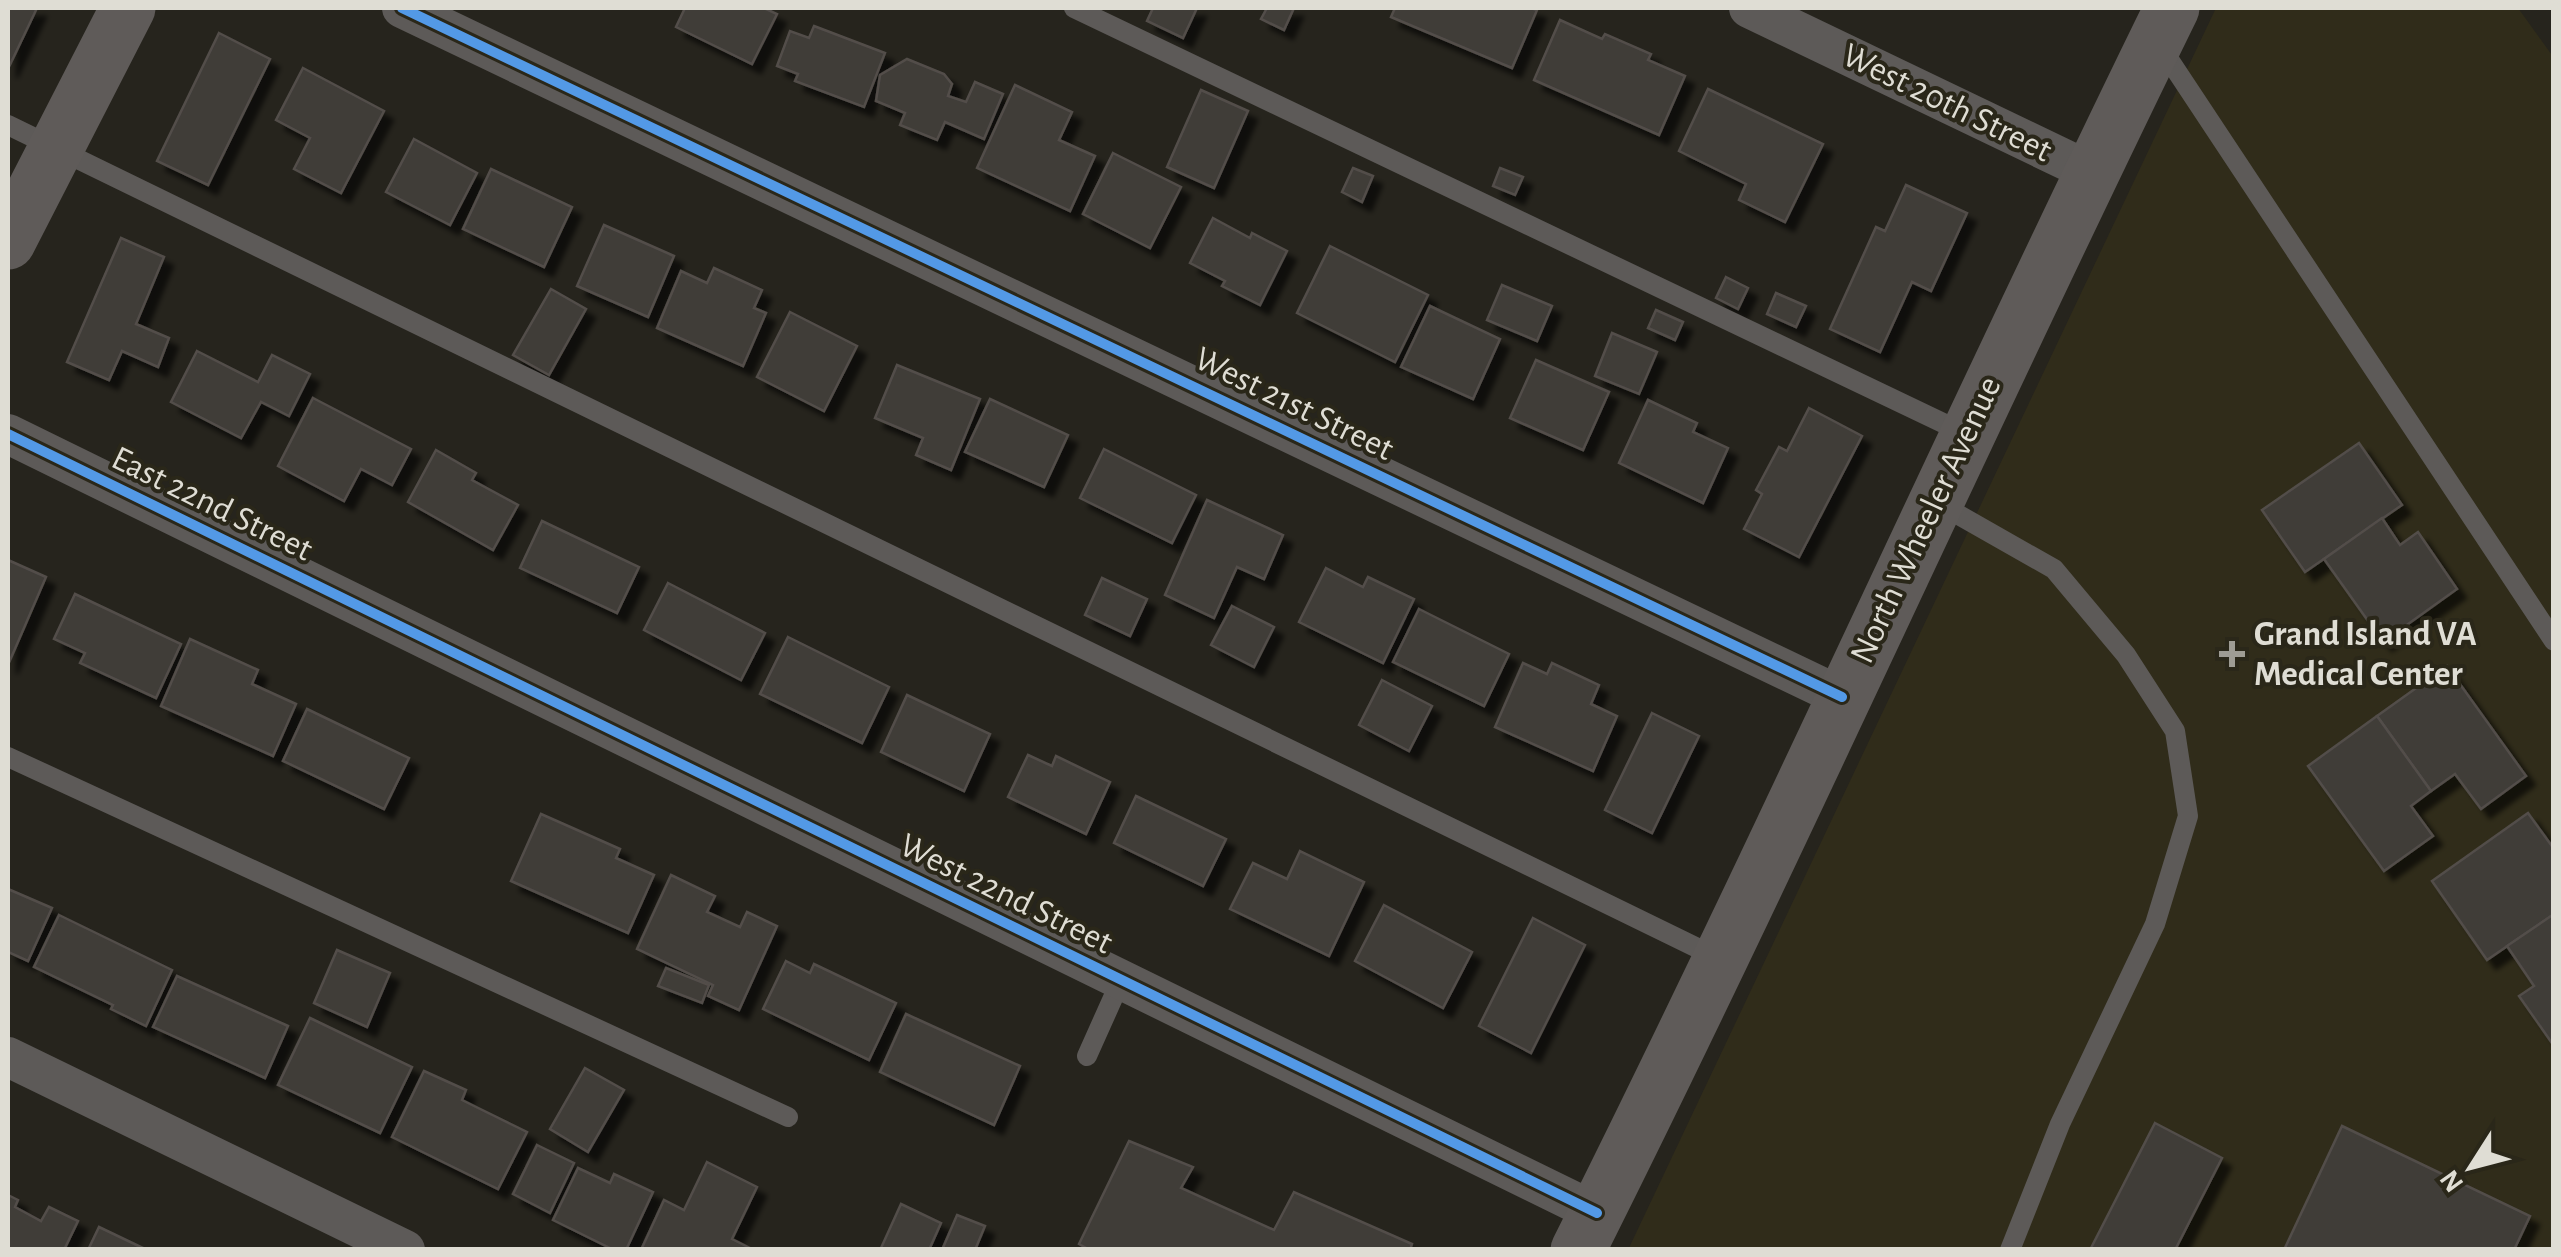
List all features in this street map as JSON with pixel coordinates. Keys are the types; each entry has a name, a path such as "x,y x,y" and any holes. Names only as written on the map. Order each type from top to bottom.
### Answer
{"street":[{"path":"8,242 31,136 128,8"},
{"name":"West 21st Street","path":"402,8 1842,697"},
{"name":"West 20th Street","path":"1749,8 2091,172"},
{"name":"North Wheeler Avenue","path":"1587,1231 2164,24"},
{"name":"East 22nd Street","path":"8,434 392,623"},
{"name":"West 22nd Street","path":"392,623 1121,980 1587,1231"},
{"path":"8,1056 405,1250"}],"lane":[{"path":"1074,8 1966,434"},
{"path":"2164,24 2554,641"},
{"path":"31,136 1720,959"},
{"path":"1934,501 2054,569 2126,654 2175,731 2188,816 2155,924 2060,1124 2010,1250"},
{"path":"8,757 788,1116"},
{"path":"1087,1056 1121,980"}],"shaded area":[{"name":"Grand Island VA Medical Center","path":"2216,8 2518,8 2554,58 2553,1249 1628,1250"}],"building":[{"path":"8,8 37,8 8,69"},
{"path":"685,8 764,8 777,14 752,64 676,27"},
{"path":"1153,8 1197,8 1183,38 1147,21"},
{"path":"1267,8 1294,8 1284,30 1261,19"},
{"path":"1395,8 1537,10 1512,68 1391,17"},
{"path":"1560,20 1602,39 1605,34 1651,54 1648,60 1685,76 1659,135 1534,80"},
{"path":"814,26 885,53 864,107 795,81 798,74 777,66 790,31 809,38"},
{"path":"219,33 270,59 208,185 157,161"},
{"path":"907,59 944,74 952,84 948,96 966,102 975,82 1003,94 984,139 945,122 937,140 900,125 905,113 876,101 880,75"},
{"path":"303,68 384,111 341,193 294,169 310,138 276,120"},
{"path":"1015,85 1072,112 1059,140 1095,156 1070,211 977,168"},
{"path":"1708,89 1823,144 1785,222 1739,200 1746,184 1679,151"},
{"path":"1201,90 1248,111 1214,188 1167,167"},
{"path":"414,139 477,173 450,225 386,192"},
{"path":"1113,153 1181,187 1150,248 1083,214"},
{"path":"1353,168 1373,176 1362,202 1342,192"},
{"path":"1500,168 1523,177 1515,195 1493,186"},
{"path":"491,169 572,207 544,267 463,229"},
{"path":"1906,185 1967,213 1931,291 1912,282 1880,352 1830,329 1876,227 1885,231"},
{"path":"1213,218 1250,238 1252,233 1287,251 1260,305 1222,286 1225,281 1190,263"},
{"path":"604,225 674,256 648,317 577,286"},
{"path":"121,238 164,257 136,324 169,338 158,367 122,351 109,380 67,362"},
{"path":"1330,246 1428,295 1395,362 1297,313"},
{"path":"714,268 762,290 754,308 766,313 743,366 657,328 681,271 707,283"},
{"path":"1726,277 1748,288 1738,309 1716,298"},
{"path":"1502,285 1552,306 1537,341 1487,320"},
{"path":"551,289 586,309 549,375 513,355"},
{"path":"1776,293 1806,306 1796,327 1767,314"},
{"path":"1430,306 1500,339 1473,399 1401,367"},
{"path":"1656,310 1683,322 1675,340 1648,328"},
{"path":"790,312 857,346 824,411 757,377"},
{"path":"1612,333 1657,352 1639,394 1595,376"},
{"path":"197,351 258,382 272,355 310,374 289,416 261,402 241,438 171,402"},
{"path":"1536,360 1609,392 1583,450 1510,418"},
{"path":"897,365 980,399 951,470 916,455 923,438 875,418"},
{"path":"313,398 411,449 392,485 361,469 344,501 278,466"},
{"path":"990,399 1068,435 1044,487 965,452"},
{"path":"1648,400 1697,423 1693,432 1728,448 1703,503 1619,463"},
{"path":"1809,408 1862,436 1799,557 1744,529 1762,494 1756,490 1779,447 1787,451"},
{"path":"2359,443 2402,505 2305,572 2262,510"},
{"path":"1104,449 1196,495 1172,543 1080,498"},
{"path":"436,450 476,473 472,480 518,505 493,550 408,502"},
{"path":"1207,500 1283,535 1264,579 1237,567 1214,618 1165,595"},
{"path":"2382,518 2400,545 2418,532 2457,589 2383,642 2324,559"},
{"path":"542,521 639,567 617,613 520,568"},
{"path":"8,560 46,577 8,665"},
{"path":"1326,568 1363,587 1368,577 1414,599 1383,663 1299,622"},
{"path":"1102,578 1147,599 1130,636 1085,615"},
{"path":"668,583 765,633 741,680 644,630"},
{"path":"75,594 181,644 156,698 80,663 85,653 54,639"},
{"path":"1232,606 1274,627 1254,667 1211,645"},
{"path":"1419,609 1509,654 1484,706 1393,662"},
{"path":"788,637 889,687 862,743 760,694"},
{"path":"190,639 258,670 252,684 296,704 273,756 161,706"},
{"path":"1523,663 1547,674 1552,663 1599,685 1591,704 1617,716 1593,771 1495,727"},
{"path":"2447,666 2526,776 2481,809 2455,774 2431,791 2377,716"},
{"path":"1382,680 1432,706 1409,751 1359,725"},
{"path":"907,695 990,734 964,791 881,752"},
{"path":"307,709 409,758 384,809 283,761"},
{"path":"1652,713 1699,736 1652,833 1605,810"},
{"path":"2377,716 2431,791 2411,806 2433,836 2384,871 2308,766"},
{"path":"1028,755 1052,766 1056,756 1110,782 1086,834 1008,797"},
{"path":"1136,796 1226,839 1203,886 1114,843"},
{"path":"2528,813 2554,849 2554,914 2487,960 2432,881"},
{"path":"541,814 620,849 616,858 654,875 628,933 511,881"},
{"path":"1300,851 1364,882 1329,956 1230,909 1253,863 1287,879"},
{"path":"671,875 715,896 707,912 740,927 747,912 777,926 739,1010 708,996 713,985 637,949"},
{"path":"8,889 52,908 28,961 8,952"},
{"path":"1384,905 1472,952 1443,1008 1355,961"},
{"path":"2554,914 2554,1046 2519,996 2534,986 2507,946"},
{"path":"59,915 172,970 146,1026 111,1009 113,1005 34,967"},
{"path":"1533,918 1585,945 1531,1053 1479,1026"},
{"path":"337,950 390,973 367,1027 314,1003"},
{"path":"786,961 810,973 814,964 896,1003 869,1060 763,1009"},
{"path":"666,968 709,985 702,1003 658,986"},
{"path":"177,976 288,1026 265,1078 153,1027"},
{"path":"906,1014 1020,1066 994,1125 880,1072"},
{"path":"310,1018 412,1067 380,1133 278,1085"},
{"path":"585,1068 624,1090 588,1152 550,1129"},
{"path":"424,1071 466,1090 462,1100 527,1132 498,1189 392,1137"},
{"path":"2155,1123 2222,1158 2175,1250 2090,1250"},
{"path":"2342,1126 2530,1216 2514,1250 2284,1250"},
{"path":"1129,1141 1193,1167 1181,1188 1274,1230 1294,1192 1412,1244 1410,1250 1090,1250 1079,1244"},
{"path":"537,1145 574,1163 550,1213 513,1194"},
{"path":"707,1162 757,1187 732,1239 754,1250 641,1250 664,1200 684,1210"},
{"path":"578,1168 610,1183 614,1174 653,1192 626,1250 614,1250 553,1220"},
{"path":"8,1195 18,1200 15,1207 41,1221 49,1207 78,1221 64,1250 8,1250"},
{"path":"901,1204 941,1223 929,1250 881,1248"},
{"path":"957,1215 985,1226 975,1250 942,1250"},
{"path":"99,1227 147,1250 88,1250"}],"cycle path":[{"path":"402,8 1842,697"},
{"path":"8,434 1597,1213"}],"place":[{"name":"Grand Island VA Medical Center","path":"2232,654"}]}
